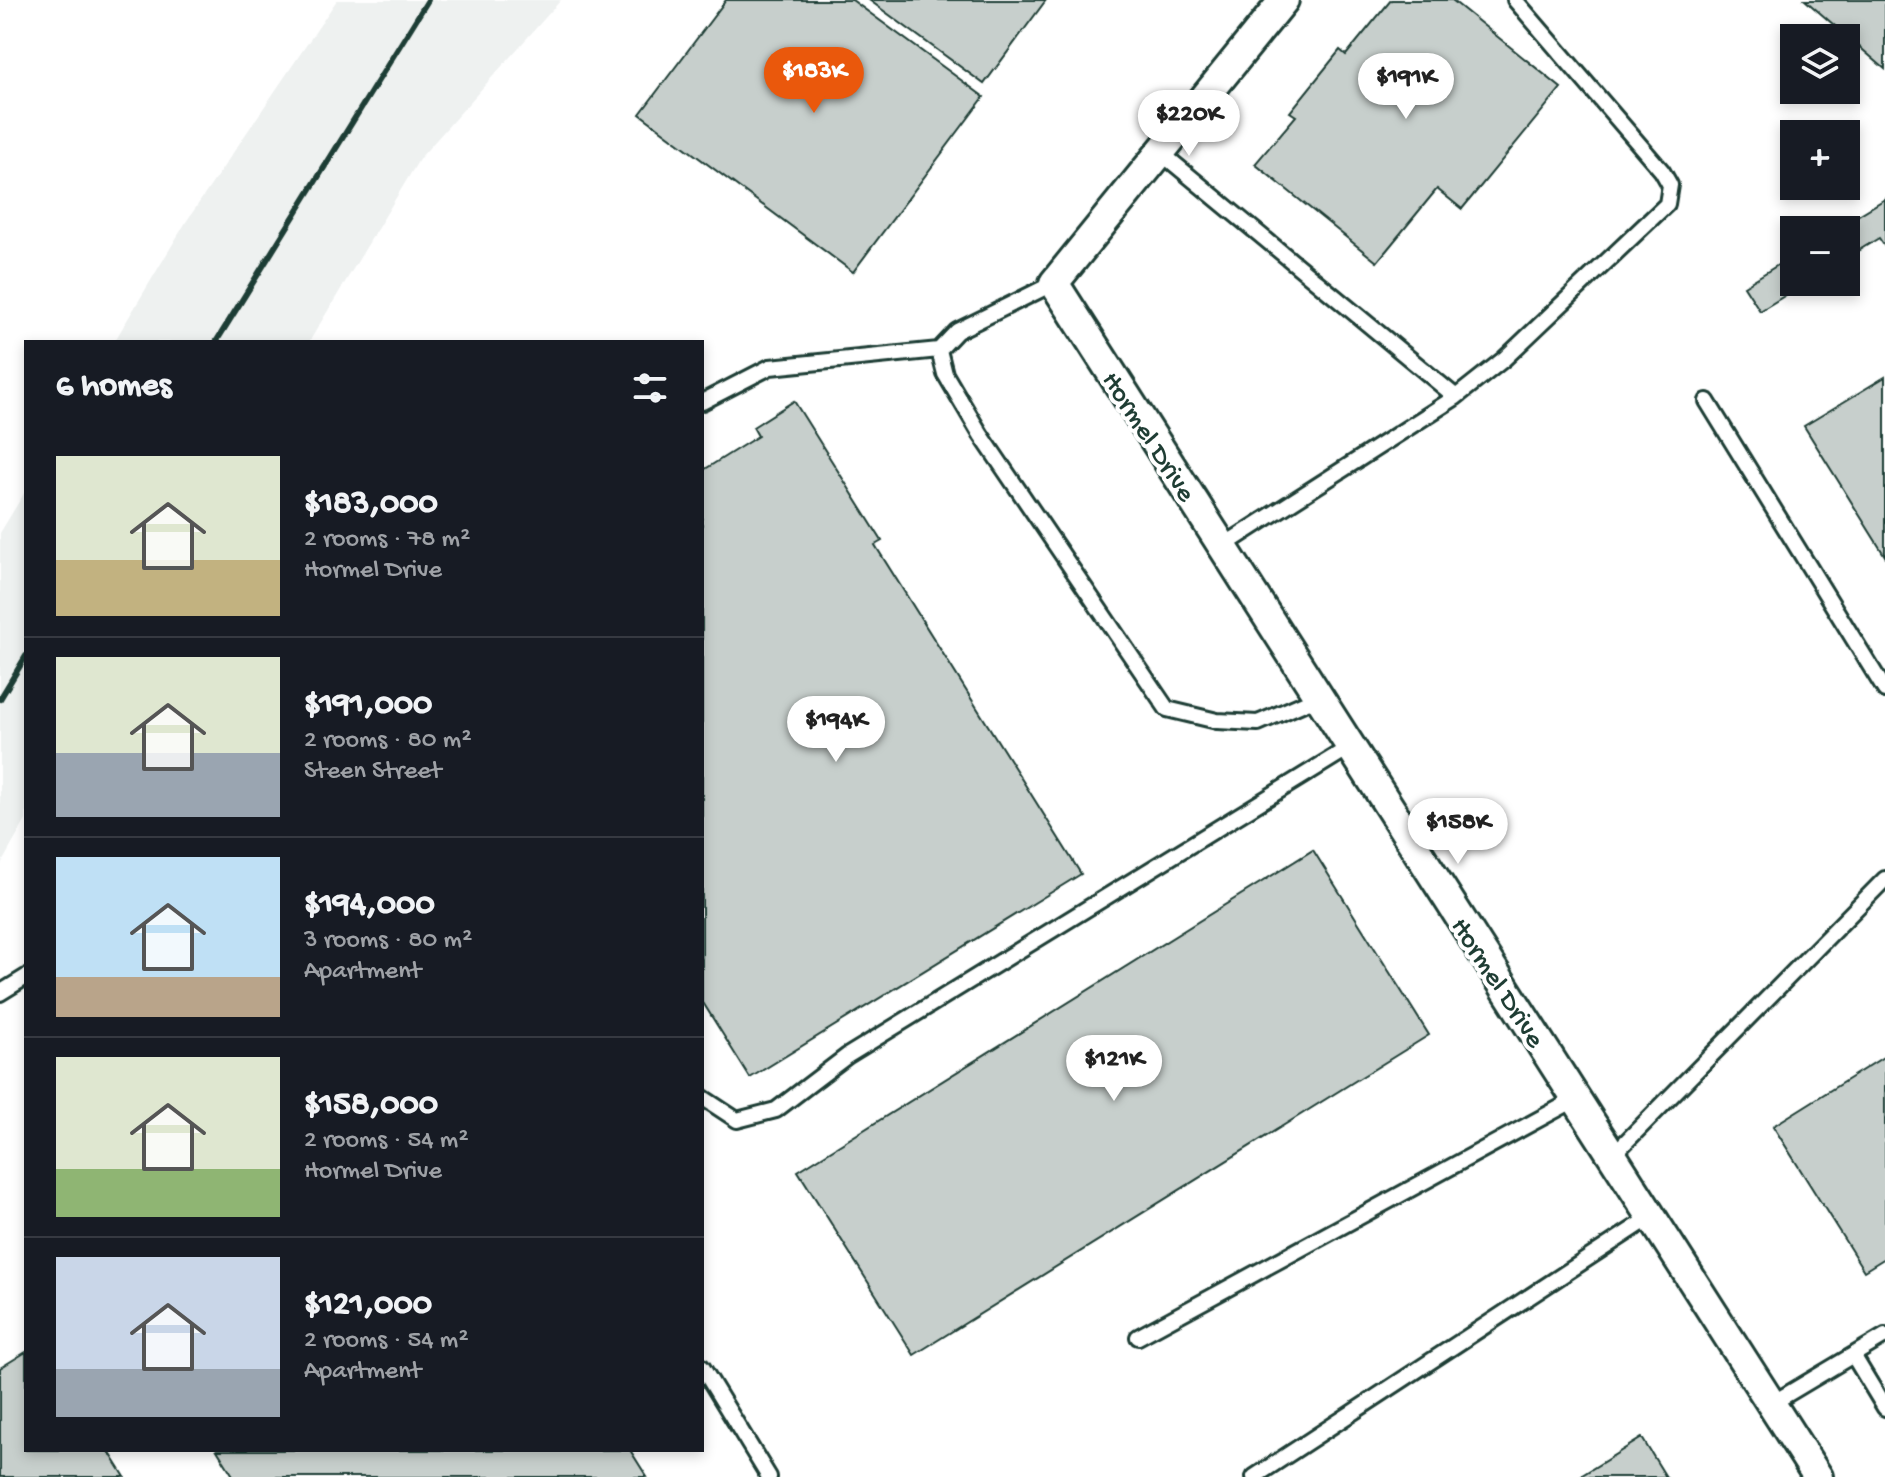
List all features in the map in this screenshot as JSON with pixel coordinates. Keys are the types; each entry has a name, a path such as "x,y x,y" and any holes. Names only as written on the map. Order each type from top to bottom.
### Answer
{"street":[{"path":"1054,283 1284,0"},
{"name":"Hormel Drive","path":"1054,283 1818,1477"}],"lane":[{"path":"1223,546 1456,397 1504,359 1667,204 1670,185 1662,171 1515,0"},
{"path":"1160,152 1456,397"},
{"path":"704,401 770,367 939,350 957,331 1054,283"},
{"path":"939,350 945,374 981,435 1167,709 1217,721 1258,723 1318,697"},
{"path":"1707,401 1885,690"},
{"path":"704,1098 737,1120 776,1110 847,1056 1350,747"},
{"path":"1612,1156 1885,879"},
{"path":"0,993 24,978"},
{"path":"1138,1337 1576,1099"},
{"path":"1254,1477 1651,1217"},
{"path":"1771,1404 1885,1336"},
{"path":"1853,1355 1885,1408"},
{"path":"704,1370 769,1477"}],"shaded area":[{"path":"337,0 561,0 420,158 310,340 115,340 186,222"},
{"path":"24,493 24,824 0,866 0,533"}],"building":[{"path":"726,0 852,0 984,97 853,272 640,114"},
{"path":"869,0 1046,0 984,84"},
{"path":"1391,0 1452,0 1561,88 1462,209 1437,189 1377,262 1255,164 1296,116 1290,112 1340,50 1346,55"},
{"path":"1805,0 1885,0 1885,69 1860,47 1860,24 1833,24"},
{"path":"1885,199 1885,247 1879,238 1860,250 1860,216 1857,216"},
{"path":"1780,264 1780,296 1784,296 1760,311 1744,286"},
{"path":"1885,377 1885,556 1804,426"},
{"path":"794,401 882,541 875,545 1081,874 750,1078 704,1004 704,470 758,436 753,427"},
{"path":"1313,850 1429,1035 914,1355 798,1171"},
{"path":"1885,1056 1885,1258 1864,1271 1773,1126"},
{"path":"24,1353 24,1452 109,1452 125,1477 0,1477 0,1368"},
{"path":"1642,1438 1666,1477 1579,1477"},
{"path":"218,1452 631,1452 647,1477 234,1477"}],"railway":[{"path":"217,340 428,0"},
{"path":"0,699 24,659"}]}
